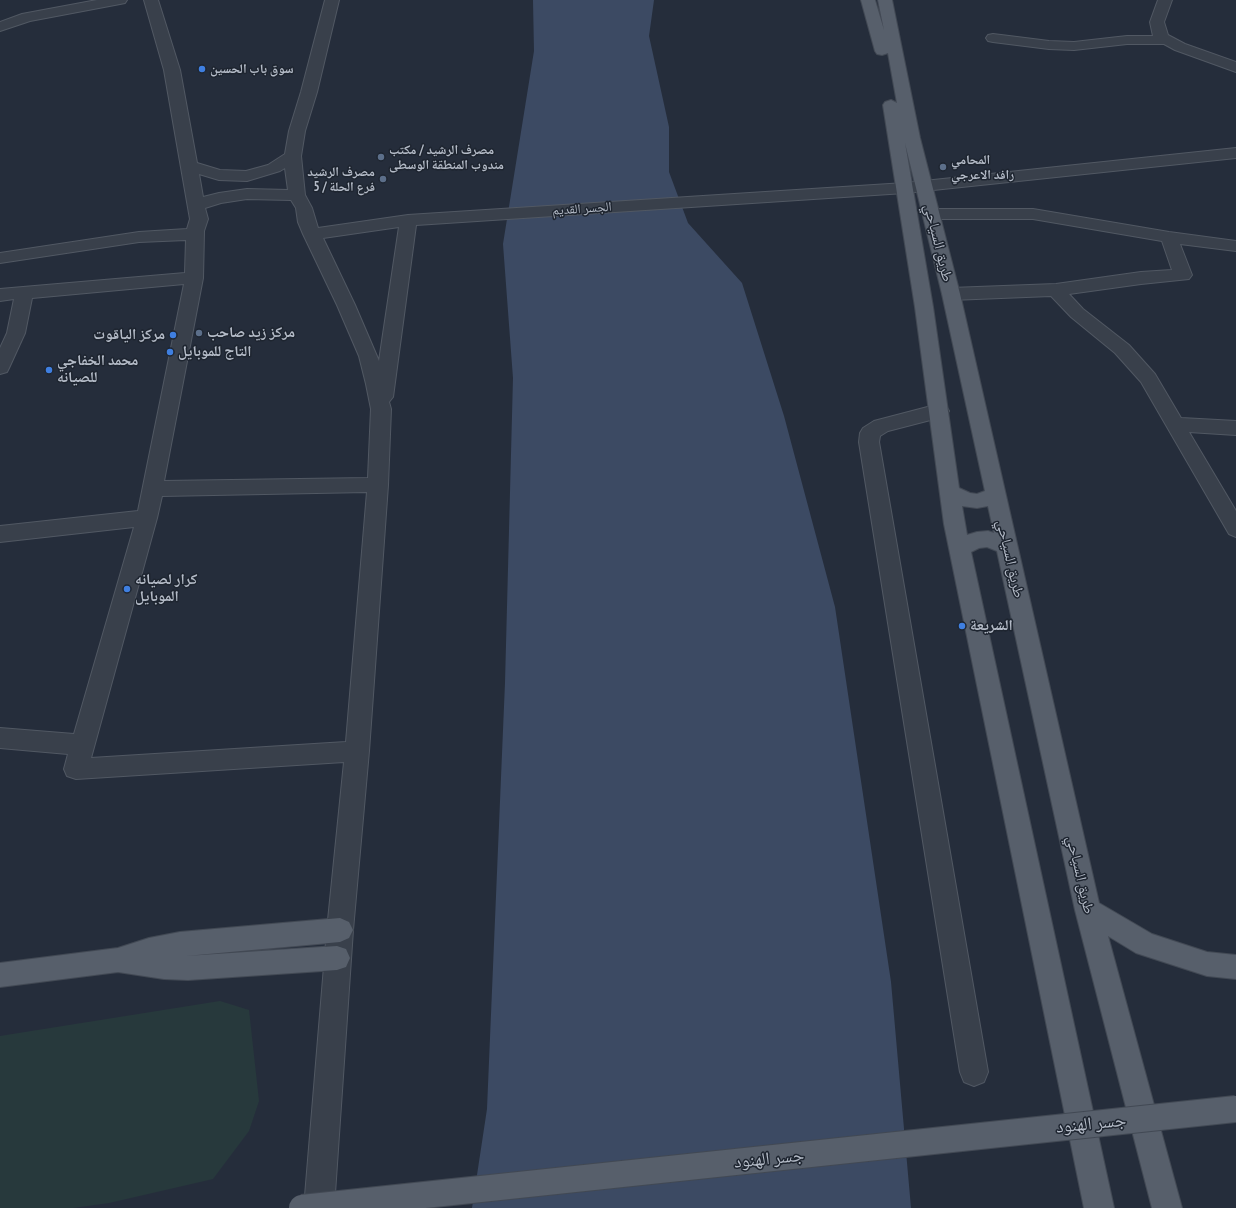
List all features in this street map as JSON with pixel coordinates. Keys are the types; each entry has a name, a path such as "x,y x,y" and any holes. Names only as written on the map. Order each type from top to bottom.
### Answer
{"main road":[{"name":"طريق السياحي","path":"868,0 882,50 914,187 931,214 951,294 1088,910 1167,1208"},
{"name":"طريق السياحي","path":"885,0 912,138 914,187 924,307 950,492 960,549 1099,1208"},
{"path":"950,492 966,500 977,501 995,495"},
{"path":"960,549 968,543 977,540 988,540 1007,546"},
{"path":"1088,910 1145,944 1207,964 1236,967"},
{"path":"0,975 118,960 149,950 180,944 340,930"},
{"path":"118,960 146,965 188,968 338,958"},
{"name":"جسر الهنود","path":"302,1208 1236,1109"}],"street":[{"path":"0,27 27,17 120,0"},
{"path":"151,0 172,70 199,219 195,234 194,278 147,518 76,769 357,751"},
{"path":"332,0 309,92 297,131 293,156 294,177 297,195 304,208 307,222 368,356 381,409"},
{"path":"1165,0 1157,22 1161,36 1180,47 1236,67"},
{"path":"993,38 1050,45 1074,46 1127,40 1168,40"},
{"name":"الجسر القديم","path":"312,234 408,220 914,187 1236,153"},
{"path":"189,166 219,175 248,176 274,168 293,156"},
{"path":"196,204 219,198 247,194 297,195"},
{"path":"931,214 1033,214 1169,237 1236,246"},
{"path":"319,1208 340,930 357,751 378,485 381,409 408,220"},
{"path":"0,258 139,237 195,234"},
{"path":"951,294 1056,290 1141,278 1183,276 1169,237"},
{"path":"0,295 194,278"},
{"path":"1056,290 1078,313 1122,349 1148,378 1236,529"},
{"path":"0,368 8,333 24,292"},
{"path":"939,411 881,426 870,432 869,442 974,1072"},
{"path":"1174,424 1236,428"},
{"path":"152,489 378,485"},
{"path":"0,534 147,518"},
{"path":"0,738 83,745"}],"shaded area":[{"path":"220,1001 249,1010 259,1101 249,1131 213,1179 109,1203 73,1208 0,1208 0,1036"}],"water":[{"path":"533,0 654,0 649,36 669,127 669,172 688,223 742,283 784,416 835,607 891,982 911,1208 472,1208 487,1109 505,683 513,378 503,244 534,51"}],"place":[{"name":"سوق باب الحسين","path":"202,69"},
{"name":"مصرف الرشيد / مكتب مندوب المنطقة الوسطى","path":"381,157"},
{"name":"المحامي رافد الاعرجي","path":"943,167"},
{"name":"مصرف الرشيد فرع الحلة / 5","path":"383,179"},
{"name":"مركز زيد صاحب","path":"199,333"},
{"name":"مركز الياقوت","path":"173,335"},
{"name":"التاج للموبايل","path":"170,352"},
{"name":"محمد الخفاجي للصيانه","path":"49,370"},
{"name":"كرار لصيانه الموبايل","path":"127,589"},
{"name":"الشريعة","path":"962,626"}]}
